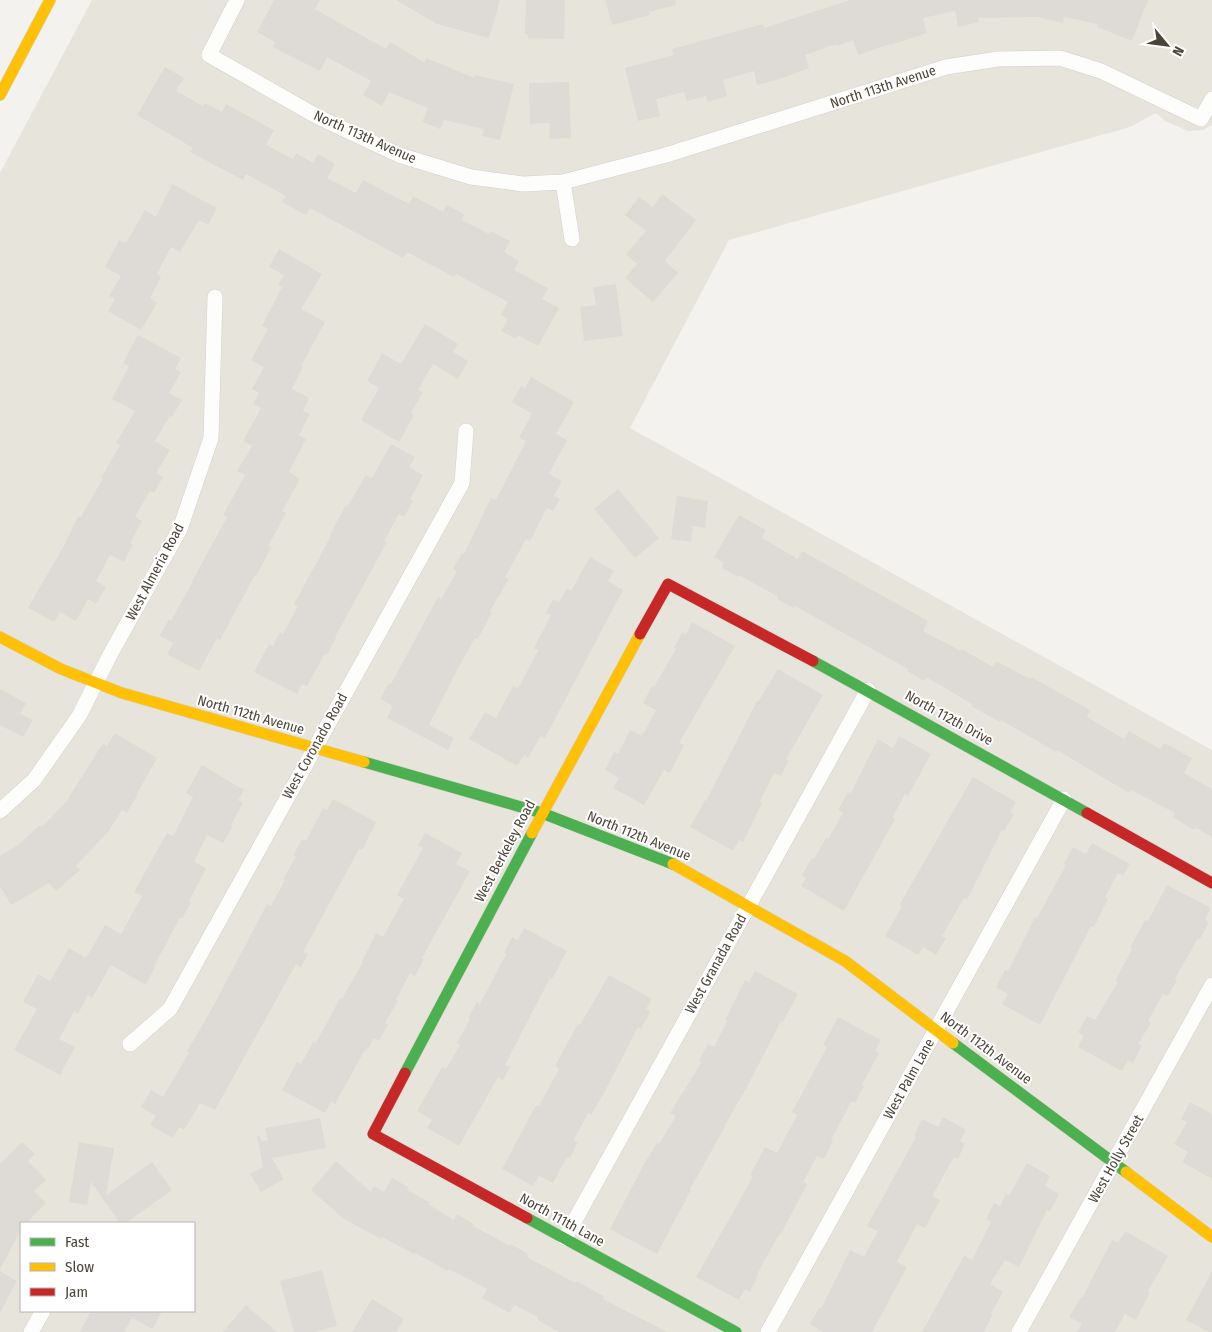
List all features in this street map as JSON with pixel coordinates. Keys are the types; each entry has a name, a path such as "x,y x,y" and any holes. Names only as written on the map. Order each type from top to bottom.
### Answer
{"street":[{"path":"0,95 50,0"},
{"name":"North 113th Avenue","path":"237,0 209,55 318,117 398,155 471,177 523,184 563,182 676,152 946,67 998,59 1060,58 1101,71 1201,119 1212,99"},
{"path":"563,182 572,239"},
{"name":"West Almeria Road","path":"0,811 34,780 80,716 111,653 180,529 211,438 215,298"},
{"name":"West Coronado Road","path":"130,1044 170,1009 313,748 462,483 466,431"},
{"name":"North 112th Drive","path":"668,584 868,690 1212,883"},
{"name":"West Berkeley Road","path":"373,1134 542,813 668,584"},
{"name":"North 112th Avenue","path":"0,637 61,669 122,693 542,813 670,862 845,961 1212,1237"},
{"name":"West Granada Road","path":"565,1238 868,690"},
{"name":"West Palm Lane","path":"768,1332 1064,799"},
{"name":"West Holly Street","path":"1019,1332 1212,985"},
{"name":"North 111th Lane","path":"373,1134 736,1332"},
{"path":"31,1332 42,1312"}],"shaded area":[{"path":"92,0 1212,0 1212,125 1203,130 1188,131 1165,121 1156,113 1130,127 729,240 630,428 1212,750 1212,1332 0,1332 0,173"}],"building":[{"path":"274,0 320,0 315,9 386,49 390,42 424,62 426,58 474,78 474,75 514,84 500,140 482,136 484,129 444,120 440,129 422,122 428,108 389,92 382,106 363,95 371,81 327,57 320,71 273,47 275,42 257,32"},
{"path":"396,0 500,0 489,38 437,24"},
{"path":"526,0 565,0 564,39 528,38 528,34 525,34"},
{"path":"605,0 675,0 676,5 649,12 650,15 612,25"},
{"path":"850,0 1148,0 1132,41 1097,27 1098,24 1064,17 1063,23 1037,17 978,18 979,22 958,27 955,11 923,18 927,33 858,55 853,40 805,55 809,68 777,80 757,85 754,71 723,80 727,96 708,102 706,96 687,101 684,92 656,99 660,116 638,121 625,68 674,55 672,49 763,24 764,28"},
{"path":"165,67 184,78 176,91 203,106 205,103 222,112 226,104 274,130 266,145 293,159 296,153 313,163 318,154 335,164 327,178 356,193 363,180 409,204 413,196 443,212 447,205 464,214 462,220 489,234 491,231 510,241 504,252 519,261 514,270 548,288 542,299 559,308 538,346 518,335 516,339 501,331 508,319 501,315 508,302 456,274 454,277 407,252 403,258 310,208 306,215 282,202 286,196 246,174 243,180 190,152 193,148 137,115"},
{"path":"569,82 571,138 550,139 549,123 530,124 529,83"},
{"path":"172,184 217,208 208,225 199,220 180,252 171,247 157,274 161,277 150,298 157,303 141,330 108,311 115,299 109,296 121,276 105,267 119,240 126,243 145,210 156,217"},
{"path":"662,194 696,220 665,261 678,273 653,302 625,278 637,264 626,254 646,231 625,215 639,197 653,207"},
{"path":"279,249 322,274 301,309 325,322 301,366 303,367 292,389 309,398 303,411 310,414 299,435 306,439 289,472 300,479 282,511 286,513 268,546 271,548 220,640 217,638 199,671 167,654 173,643 160,636 169,619 171,621 227,517 223,515 245,475 237,471 252,446 243,441 261,408 253,404 259,393 252,389 264,367 251,360 268,329 262,326 282,287 278,285 284,275 269,267"},
{"path":"616,284 623,336 584,341 580,307 596,305 593,287"},
{"path":"425,324 458,344 453,352 468,361 458,379 433,364 418,390 423,392 411,413 414,415 399,442 361,420 379,388 367,381 382,353 401,364"},
{"path":"138,335 181,358 175,369 181,372 169,393 182,400 155,441 170,450 156,473 163,477 154,493 150,491 135,517 142,521 130,543 133,544 124,562 110,555 96,581 106,587 96,604 88,599 76,621 60,612 54,622 28,608 65,544 78,516 81,517 103,478 101,478 120,445 116,443 135,411 112,399 129,366 123,363"},
{"path":"531,377 574,402 556,434 567,440 549,474 562,481 554,496 560,499 553,511 547,508 530,541 526,539 505,577 509,579 490,611 492,612 478,639 475,638 429,725 454,738 448,750 387,718 393,706 380,699 389,683 391,684 438,597 441,599 457,571 453,569 462,553 464,554 491,498 496,500 526,441 519,438 532,414 512,402 521,386 525,388"},
{"path":"391,444 415,457 409,467 423,475 410,500 413,501 404,517 399,514 384,541 387,542 327,655 325,653 307,686 302,684 297,694 254,672 269,644 273,646 280,632 283,634 298,606 294,604 345,506 347,507 366,475 372,478"},
{"path":"618,489 659,538 635,558 594,509"},
{"path":"677,496 708,501 705,528 693,526 691,542 671,539"},
{"path":"739,515 766,530 762,538 798,559 802,551 928,621 923,631 961,651 962,649 993,667 996,661 1030,679 1031,677 1090,710 1087,717 1124,739 1129,731 1160,749 1164,743 1192,758 1184,773 1212,789 1212,837 1196,828 1194,830 1173,817 1175,813 1131,790 1129,793 1057,750 1056,752 1001,720 1000,722 971,706 972,704 926,677 924,681 907,671 908,669 795,606 794,608 777,599 778,597 739,575 738,577 722,568 724,563 714,557"},
{"path":"590,557 614,571 608,581 623,590 545,738 541,736 528,758 524,755 517,766 469,739 485,712 496,718 513,686 518,689 538,650 534,648 551,615 546,613 553,599 559,602 567,588 571,591"},
{"path":"692,622 735,646 679,743 684,745 670,773 664,770 644,805 613,788 619,778 605,770 614,752 618,754 630,730 642,736 656,710 643,703 676,649 674,648 682,632 686,634"},
{"path":"778,669 823,695 786,759 789,760 781,776 774,773 743,842 739,840 733,851 690,827 706,801 757,701"},
{"path":"0,689 26,703 20,714 33,720 23,737 0,725"},
{"path":"115,733 157,758 127,813 122,810 108,832 76,866 80,870 56,891 49,883 11,905 0,886 0,856 18,845 40,825 42,827 66,802 103,743 107,746"},
{"path":"899,736 931,754 908,796 905,794 892,818 895,819 844,911 801,886 806,878 802,875 826,838 828,839 843,813 838,810 848,792 850,794 878,739 893,748"},
{"path":"202,765 244,790 238,800 243,803 223,843 207,835 194,862 206,868 189,901 191,902 182,919 180,918 146,985 111,965 92,998 88,995 78,1014 74,1012 59,1039 75,1047 60,1075 14,1050 37,1009 23,1002 38,974 50,981 69,948 86,958 105,925 121,934 142,896 134,892 167,833 173,836 193,797 186,793"},
{"path":"973,777 1016,802 1010,812 1014,814 1004,831 1002,830 967,900 964,898 942,936 946,938 936,955 923,947 918,955 885,936 902,906 900,904"},
{"path":"333,799 376,822 362,850 359,849 303,952 308,954 301,967 296,964 215,1110 200,1103 184,1130 179,1127 173,1138 150,1125 156,1116 141,1107 151,1090 163,1097 189,1052 187,1051 215,1003 267,904 271,906 285,880 283,879 296,857 293,856 302,839 306,841 323,808 327,810"},
{"path":"425,833 462,853 456,864 470,871 422,958 424,959 415,976 410,973 396,1000 398,1001 385,1023 388,1024 379,1041 374,1038 368,1049 366,1048 335,1104 331,1101 325,1113 282,1090 297,1062 301,1064 313,1042 316,1043 340,998 342,999 363,962 376,933 383,937 404,899 397,895 423,848 418,845"},
{"path":"1092,843 1130,864 1123,876 1118,873 1105,897 1108,899 1094,927 1091,926 1040,1025 1002,1004 1008,994 996,987 1005,970 1008,971 1035,917 1037,918 1066,865 1064,864 1073,847 1086,854"},
{"path":"1167,885 1211,908 1205,920 1209,922 1175,979 1177,980 1168,996 1163,994 1148,1021 1151,1023 1138,1044 1142,1045 1133,1063 1128,1060 1122,1071 1078,1047 1084,1036 1078,1032 1087,1016 1095,1020 1118,982 1115,981 1132,949 1130,948 1145,920 1148,921"},
{"path":"524,928 567,951 552,979 550,978 505,1065 510,1067 503,1080 498,1077 459,1146 427,1128 432,1120 417,1111 442,1067 446,1069 460,1045 457,1043 470,1019 468,1018 477,1002 480,1004 506,954 504,953 512,937 518,940"},
{"path":"755,971 798,994 783,1022 781,1021 657,1254 610,1229 644,1164 676,1116 670,1113 701,1063 699,1061 708,1044 714,1047 745,980 749,982"},
{"path":"609,975 652,999 646,1009 650,1012 641,1029 638,1027 591,1115 588,1113 574,1140 578,1142 570,1158 567,1157 553,1183 539,1176 533,1186 502,1169 536,1105 539,1106 559,1069 555,1066 578,1024 580,1025"},
{"path":"838,1017 881,1040 875,1051 879,1053 855,1103 851,1102 831,1140 833,1141 824,1159 817,1156 803,1182 807,1184 781,1234 757,1274 750,1292 745,1289 739,1300 696,1277 753,1176 750,1175 765,1147 777,1153 797,1115 792,1112 827,1047 823,1045"},
{"path":"1190,1102 1212,1114 1212,1179 1182,1162 1188,1152 1174,1144 1187,1122 1181,1119"},
{"path":"943,1117 966,1130 960,1141 965,1144 958,1159 954,1157 932,1196 940,1200 925,1228 917,1224 897,1262 907,1267 872,1332 823,1332 810,1324 819,1308 821,1309 850,1250 864,1257 878,1231 867,1226 916,1137 914,1136 922,1119 938,1127"},
{"path":"320,1118 326,1148 272,1158 284,1179 261,1192 250,1174 263,1167 257,1136 262,1141 268,1140 265,1128"},
{"path":"22,1142 35,1154 28,1161 46,1180 34,1191 46,1203 27,1222 20,1222 20,1232 0,1269 0,1164"},
{"path":"79,1142 114,1148 106,1195 152,1162 172,1190 127,1222 119,1222 91,1182 87,1205 69,1202"},
{"path":"336,1161 371,1192 374,1186 384,1192 392,1178 408,1187 407,1190 429,1202 428,1204 454,1220 457,1214 474,1224 473,1226 528,1254 527,1257 575,1283 576,1281 604,1296 603,1299 667,1332 559,1332 537,1320 538,1317 514,1305 510,1313 482,1298 487,1289 382,1237 381,1239 344,1219 311,1190"},
{"path":"1027,1163 1050,1176 1045,1186 1059,1194 1050,1212 1047,1210 1019,1267 1005,1260 990,1284 1003,1292 991,1313 993,1314 984,1332 922,1332 964,1256 972,1260 991,1222 986,1219 994,1203 1000,1206 1006,1194 1009,1196"},
{"path":"1125,1231 1168,1256 1148,1291 1150,1292 1136,1320 1125,1314 1115,1332 1077,1332 1082,1324 1069,1317 1082,1298 1112,1240 1118,1243"},
{"path":"322,1270 337,1326 315,1332 294,1332 280,1281"},
{"path":"0,1271 17,1281 0,1313"},
{"path":"1212,1271 1212,1332 1209,1332 1186,1320"},
{"path":"372,1299 404,1319 396,1332 352,1332"},
{"path":"246,1305 277,1332 223,1332"},
{"path":"90,1312 162,1312 153,1329 132,1318 124,1332 80,1332"}],"traffic: fast":[{"path":"813,661 1087,813"},
{"path":"364,762 542,813 673,864"},
{"path":"405,1073 532,833"},
{"path":"953,1043 1126,1172"},
{"path":"527,1218 736,1332"}],"traffic: slow":[{"path":"0,95 50,0"},
{"path":"532,833 640,634"},
{"path":"0,637 61,669 122,693 364,762"},
{"path":"673,864 845,961 953,1043"},
{"path":"1126,1172 1212,1237"}],"traffic: jam":[{"path":"640,634 668,584 813,661"},
{"path":"1087,813 1212,883"},
{"path":"405,1073 373,1134 527,1218"}]}
